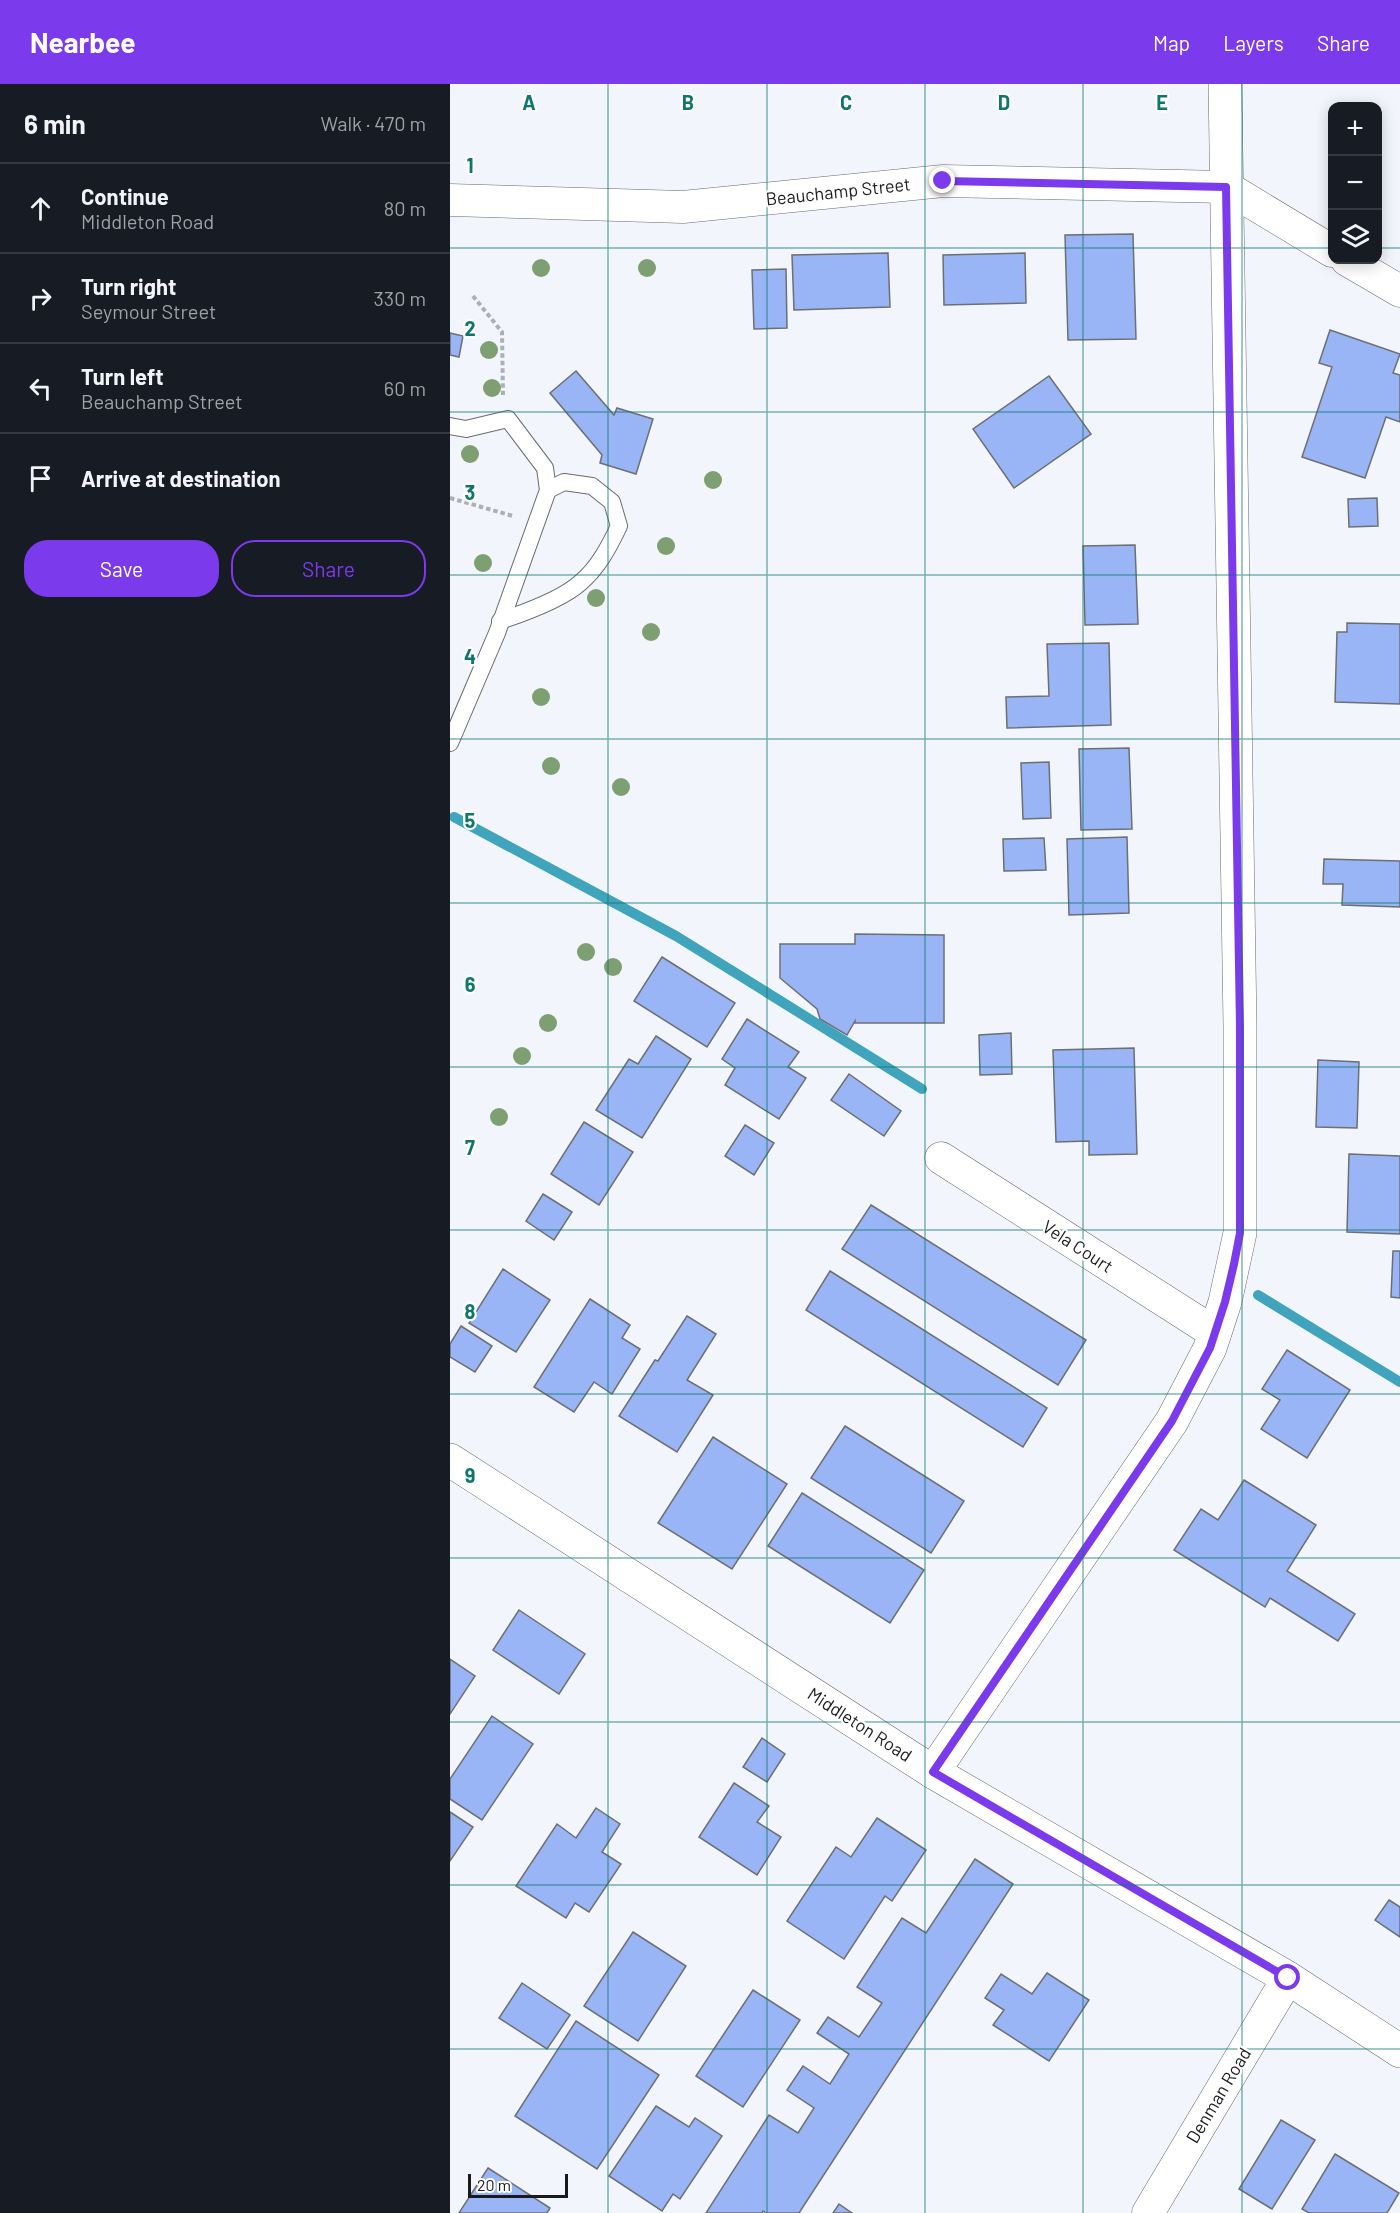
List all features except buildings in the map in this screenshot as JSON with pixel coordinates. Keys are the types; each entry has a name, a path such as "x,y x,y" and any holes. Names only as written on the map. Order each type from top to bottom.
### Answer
{"street":[{"path":"933,1772 1172,1421 1210,1348 1225,1302 1240,1233 1240,1014 1225,84"},
{"name":"Beauchamp Street","path":"450,200 683,207 943,181 1226,187"},
{"path":"1226,187 1328,249"},
{"path":"1354,264 1400,291"},
{"name":"Vela Court","path":"941,1158 1215,1333"},
{"name":"Middleton Road","path":"450,1460 933,1772 1288,1978 1400,2051"},
{"name":"Denman Road","path":"1148,2213 1288,1978"}],"lane":[{"path":"450,426 466,429 508,419 545,468 548,490 500,621 450,743"},
{"path":"500,621 536,609 579,584 604,555 619,526 612,502 592,486 564,482 548,490"}],"path":[{"path":"474,296 502,332 502,393 508,419"},
{"path":"450,498 537,523"}],"waterway":[{"path":"454,817 676,936 922,1089"},
{"path":"1258,1295 1400,1382"}],"route":[{"path":"943,181 1226,187 1240,1026 1240,1233 1225,1302 1210,1348 1172,1421 933,1772 1288,1978"}]}
